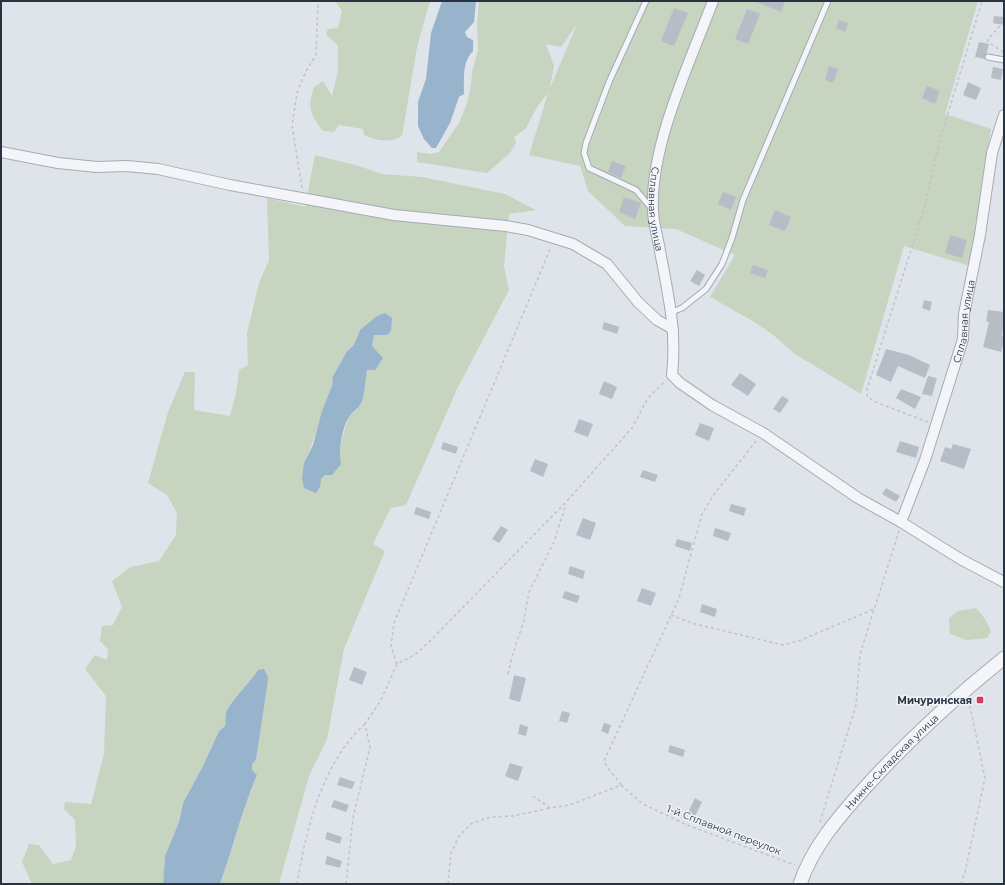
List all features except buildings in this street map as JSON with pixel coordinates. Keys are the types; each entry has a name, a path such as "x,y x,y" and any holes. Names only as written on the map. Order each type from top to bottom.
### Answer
{"street":[{"name":"Сплавная улица","path":"672,375 675,344 672,312 652,210 656,165 667,124 713,1"},
{"name":"Сплавная улица","path":"902,522 921,472 963,339 964,314 979,242 992,153 1002,127 1004,115"},
{"path":"1,152 58,163 97,167 127,166 158,168 230,185 394,215 506,226 528,230 573,244 607,264 638,302 657,320 673,329"},
{"path":"672,375 680,383 712,405 763,433 858,498 902,522 962,560 1004,582"},
{"name":"Нижне-Складская улица","path":"800,884 805,869 817,848 844,811 882,768 929,722 1004,658"}],"lane":[{"path":"646,1 610,82 586,142 584,153 589,168 636,190 652,210"},
{"path":"672,312 682,308 706,289 722,264 732,238 746,192 828,1"},
{"path":"988,57 1004,60"}],"path":[{"path":"304,198 292,125 297,93 304,73 316,55 318,1"},
{"path":"935,425 882,406 867,396 867,389 923,212 942,133 982,1"},
{"path":"1000,26 988,39 988,42 1004,52"},
{"path":"397,664 391,648 394,623 555,238"},
{"path":"297,884 302,856 323,783 352,736 365,724 381,700 397,664 416,654 430,641 566,502 632,428 648,398 672,375"},
{"path":"763,433 715,493 702,514 679,598 672,615 695,624 783,645 800,640 874,609"},
{"path":"508,674 524,620 529,592 554,542 566,502"},
{"path":"820,824 856,705 860,654 902,522"},
{"name":"1-й Сплавной переулок","path":"672,615 604,761 606,768 615,775 620,785 643,804 687,825 805,869"},
{"path":"960,884 965,872 985,778 966,689"},
{"path":"346,884 353,818 370,747 365,724"},
{"path":"448,884 451,853 459,836 472,823 491,817 514,816 570,805 620,785"},
{"path":"534,796 550,808"}],"green space":[{"path":"335,1 430,1 417,47 402,136 393,140 378,140 364,135 363,129 339,125 334,132 323,131 313,115 310,105 314,87 323,81 332,96 338,71 338,46 326,34 328,29 338,28 342,11"},
{"path":"479,1 978,1 945,114 991,129 970,266 904,246 861,394 795,354 772,334 751,320 710,297 735,255 676,229 625,226 588,191 580,166 529,155 548,93 537,107 526,128 514,137 516,143 510,153 487,173 417,162 417,152 430,154 439,152 459,123 467,104 472,72 478,50 477,25","holes":["577,24 550,88 554,66 546,44 561,47"]},
{"path":"315,155 362,167 382,174 422,177 505,194 536,210 509,214 504,266 509,290 457,389 406,505 391,508 373,544 385,551 344,649 327,739 309,776 279,884 220,884 257,775 252,770 252,764 256,760 267,687 258,670 228,708 225,726 219,731 203,766 183,803 179,822 165,856 163,884 32,884 22,862 29,844 39,845 53,864 71,860 76,846 75,820 64,809 65,802 91,804 104,754 106,696 85,669 95,655 107,660 108,649 100,641 102,626 113,625 122,607 112,581 131,567 159,561 176,535 177,513 167,495 148,483 168,412 185,372 195,372 194,410 230,416 236,394 239,370 248,365 247,333 259,283 269,260 267,198 305,207","holes":["386,313 387,335 374,335 357,410 348,417 339,458 320,479 320,487 304,463 333,383 332,378 347,351 354,345 360,330 377,316"]},
{"path":"976,608 985,619 991,631 987,638 966,640 950,634 949,618 958,611"}],"water":[{"path":"442,1 476,1 474,22 465,32 467,37 473,40 473,51 469,55 465,65 464,94 459,97 450,123 436,148 432,148 424,139 418,126 418,102 426,79 431,33"},
{"path":"385,313 392,318 391,331 387,335 374,335 372,346 383,358 375,370 367,370 362,401 348,418 346,423 342,434 340,447 341,464 332,475 325,475 321,479 320,487 316,493 304,488 302,478 304,463 313,445 322,411 333,383 332,378 347,351 354,345 360,330 377,316"},
{"path":"264,669 268,677 267,687 256,760 252,764 252,770 257,775 220,884 163,884 165,856 179,822 183,803 203,766 219,731 225,726 228,708 258,670"}],"place":[{"name":"Мичуринская","path":"980,700"}]}
